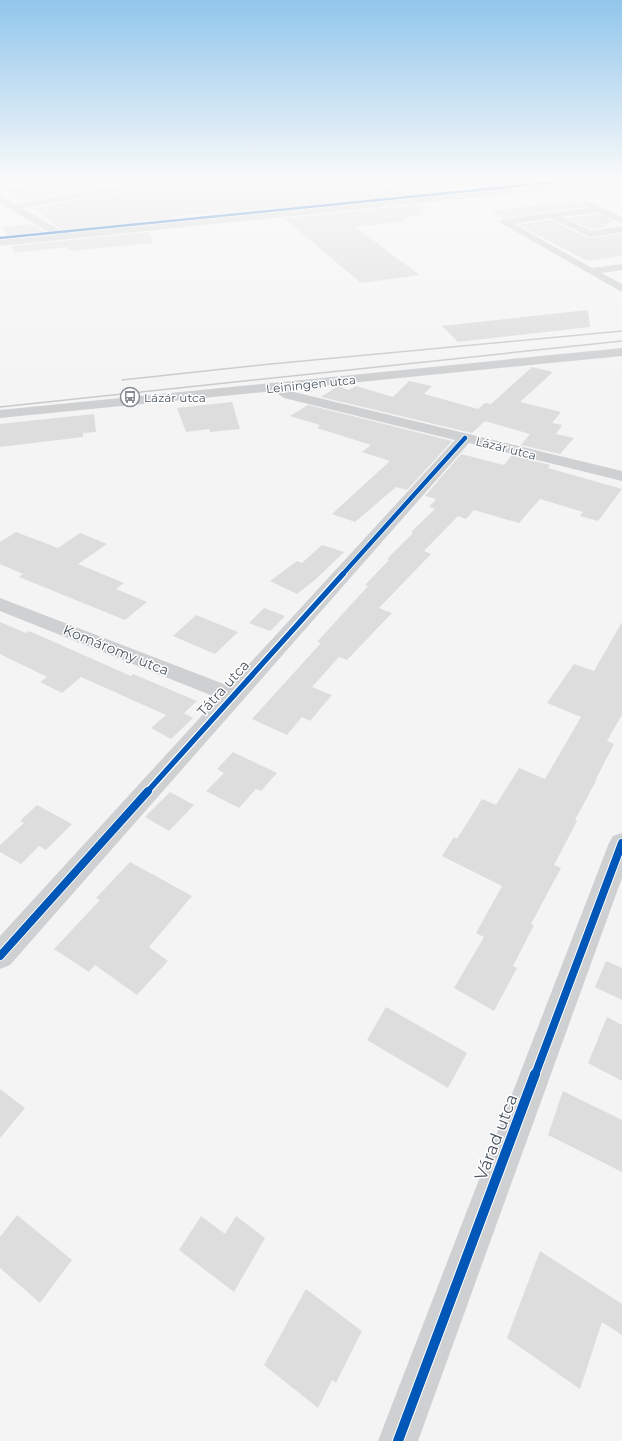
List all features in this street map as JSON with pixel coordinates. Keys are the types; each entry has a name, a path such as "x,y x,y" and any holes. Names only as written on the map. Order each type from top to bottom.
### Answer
{"street":[{"path":"549,247 622,289"},
{"path":"591,271 622,267"},
{"path":"606,280 622,277"},
{"name":"Leiningen utca","path":"3,411 275,387 622,352"},
{"name":"Lázár utca","path":"275,387 289,395 622,476"},
{"name":"Tátra utca","path":"0,956 465,438"},
{"name":"Komáromy utca","path":"0,604 232,696"},
{"name":"Várad utca","path":"398,1441 622,843"}],"building":[{"path":"12,247 66,247 14,253"},
{"path":"68,247 108,247 69,251"},
{"path":"319,247 382,247 420,275 361,283"},
{"path":"561,247 622,247 622,256 588,261"},
{"path":"588,310 590,327 458,342 442,326"},
{"path":"532,367 553,372 520,402 561,412 552,423 562,425 556,434 574,438 560,454 521,445 530,434 485,421 472,433 321,397 338,386 349,390 356,386 393,397 409,381 432,386 424,394 478,409 485,403 491,404"},
{"path":"232,402 240,429 210,432 209,429 186,432 177,408"},
{"path":"308,405 452,441 407,490 396,487 355,522 332,514 390,461 362,452 371,445 317,428 320,425 290,416"},
{"path":"94,414 96,432 83,433 83,437 0,447 0,424"},
{"path":"461,454 504,465 512,455 550,465 548,468 622,489 598,521 580,516 583,512 540,499 519,523 474,510 466,519 458,516 424,551 431,554 379,608 392,613 347,660 339,657 312,687 332,695 310,721 302,717 287,735 252,719 321,643 317,642 368,586 365,585 389,560 387,559 413,533 411,532 435,509 429,507 436,499 425,496"},
{"path":"16,532 58,548 80,533 107,544 78,564 124,583 116,589 147,602 125,620 19,577 23,574 0,564 0,542"},
{"path":"322,545 344,552 316,579 297,594 270,581 297,561 302,563"},
{"path":"264,608 285,616 270,631 249,623"},
{"path":"196,615 238,632 215,654 173,636"},
{"path":"0,622 26,633 29,631 131,676 133,674 197,701 184,713 193,718 171,739 151,728 166,715 81,677 62,693 40,682 47,677 0,654"},
{"path":"622,622 622,715 607,741 614,744 554,865 561,868 531,924 534,925 513,966 517,968 494,1011 454,988 484,937 476,933 502,886 442,856 454,837 457,839 482,799 496,805 519,768 545,779 581,717 547,703 574,664 594,671"},
{"path":"233,752 277,773 261,791 256,789 239,808 206,791 224,773 217,769"},
{"path":"170,792 194,805 169,831 145,817"},
{"path":"37,805 72,824 46,850 39,846 21,864 0,852 0,845 24,823 20,821"},
{"path":"130,862 192,896 149,947 168,961 137,995 95,965 89,972 54,949 100,900 96,898"},
{"path":"606,961 622,968 622,1000 595,987"},
{"path":"386,1007 467,1053 448,1088 367,1040"},
{"path":"607,1017 622,1025 622,1081 588,1063"},
{"path":"0,1089 25,1108 0,1138"},
{"path":"563,1091 622,1120 622,1172 548,1135"},
{"path":"17,1215 72,1260 40,1303 0,1268 0,1237"},
{"path":"201,1216 225,1234 236,1216 265,1238 234,1292 179,1250"},
{"path":"540,1251 622,1304 622,1335 602,1322 580,1389 507,1338"},
{"path":"306,1289 362,1331 336,1383 332,1380 318,1408 264,1365"}],"railway":[{"path":"122,380 271,364 622,331"},
{"path":"0,407 622,341"}],"cycle path":[{"path":"0,956 465,438"},
{"path":"398,1441 622,843"}],"place":[{"name":"Lázár utca","path":"130,397"}]}
